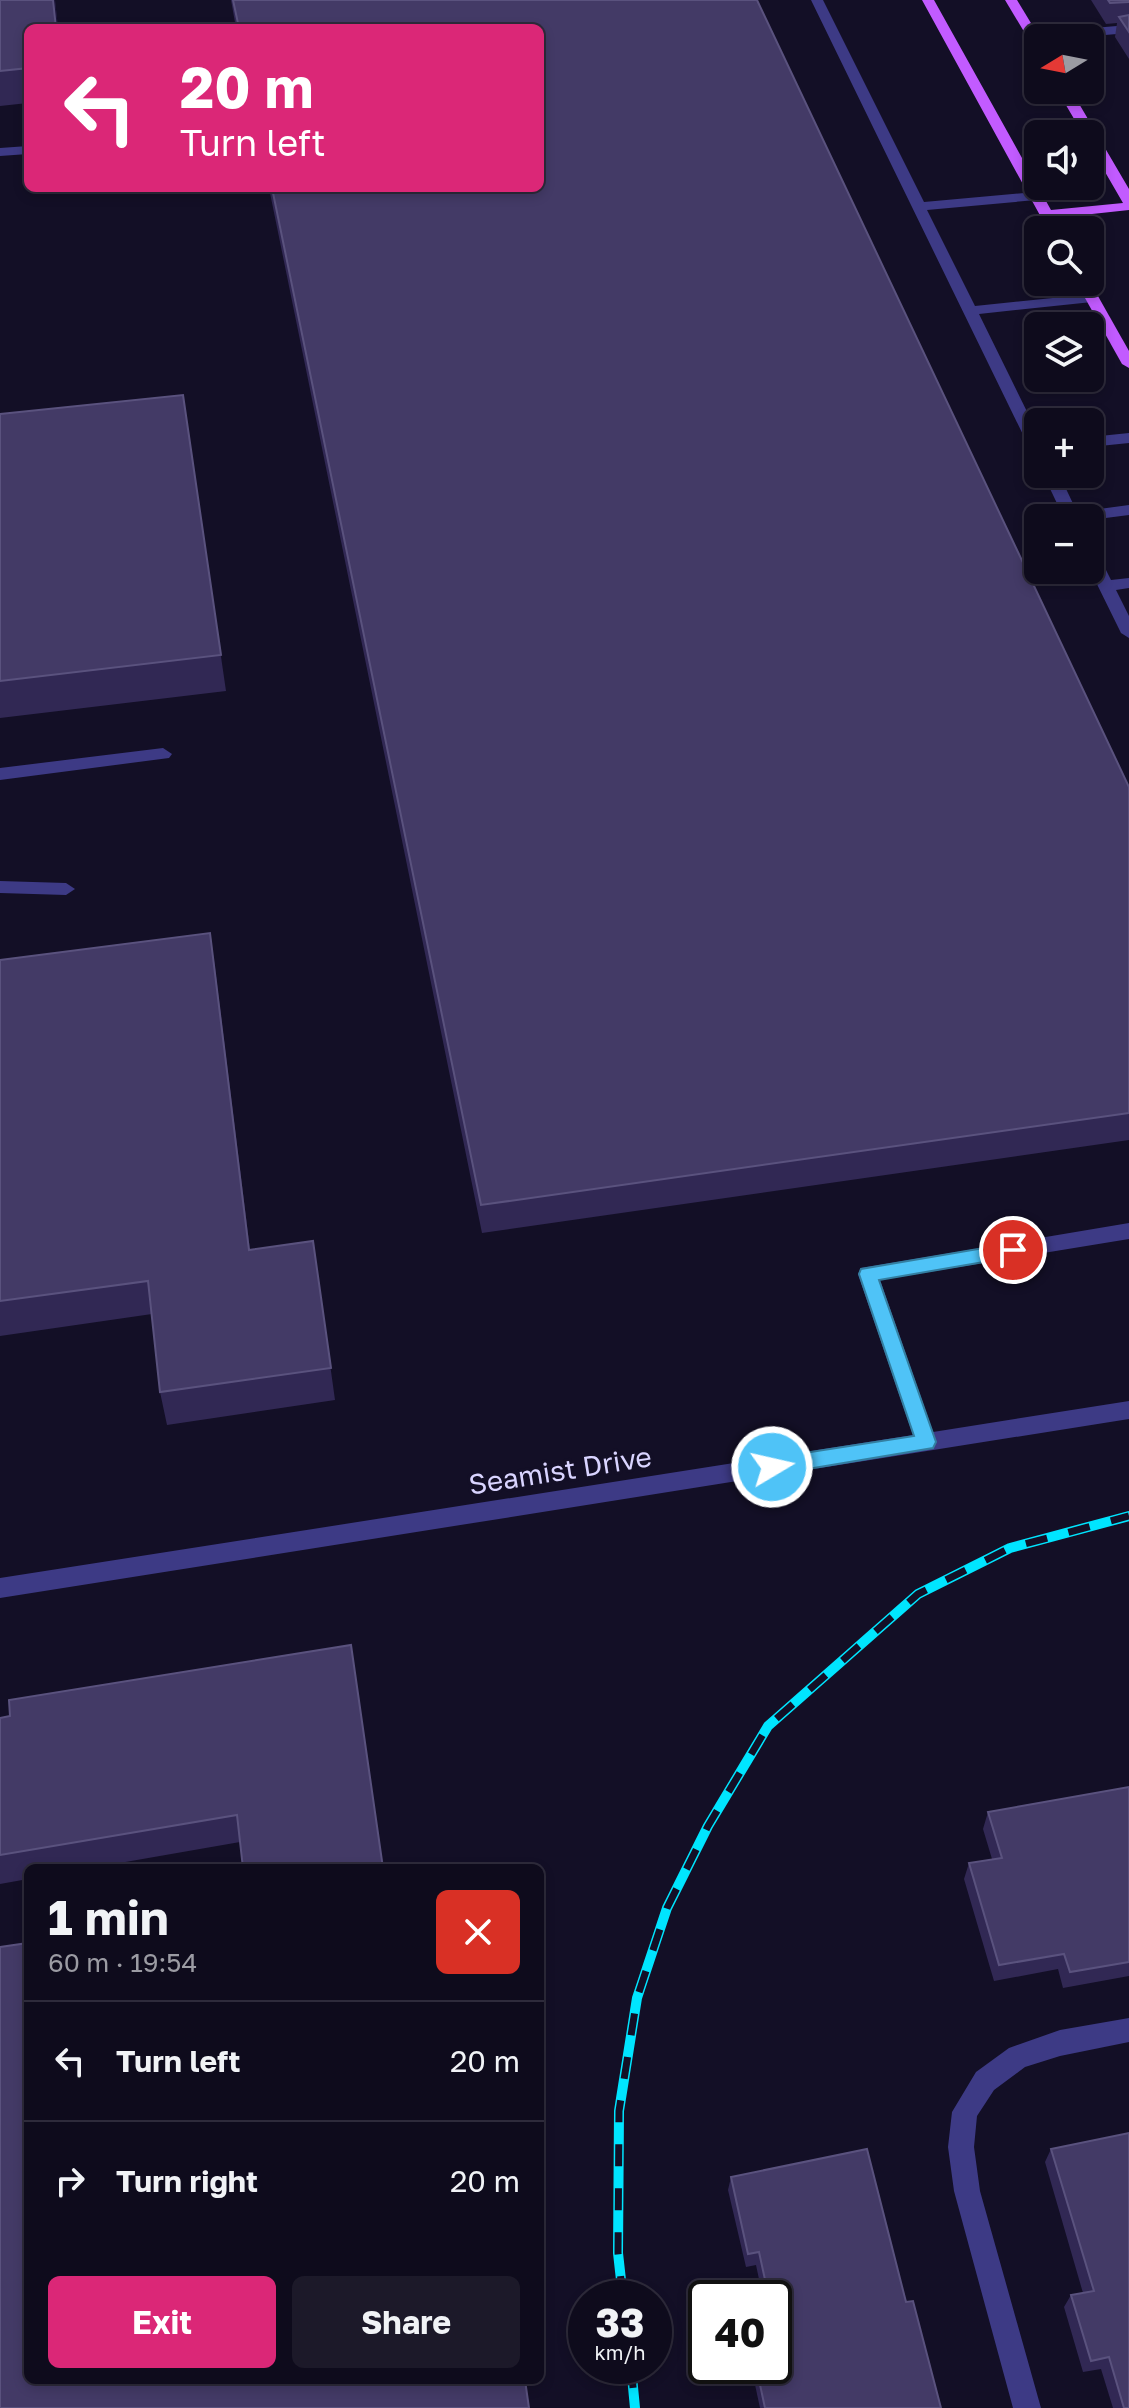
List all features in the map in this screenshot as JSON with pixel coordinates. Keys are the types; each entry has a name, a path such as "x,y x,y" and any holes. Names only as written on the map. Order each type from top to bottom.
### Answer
{"main road":[{"path":"928,0 1024,174"},
{"path":"1011,0 1026,24"},
{"path":"1038,200 1046,215 1129,204 1072,104"},
{"path":"1092,298 1129,364"}],"street":[{"path":"817,0 1024,420"},
{"path":"1104,32 1129,29"},
{"path":"0,152 24,150"},
{"path":"919,207 1024,197"},
{"path":"970,311 1092,298"},
{"path":"1104,441 1129,438"},
{"path":"1104,514 1129,510"},
{"path":"1104,582 1129,633"},
{"path":"1106,586 1129,583"},
{"path":"0,774 163,754"},
{"path":"0,887 66,889"},
{"path":"926,1442 868,1274 1129,1231"},
{"name":"Seamist Drive","path":"0,1588 1129,1410"},
{"path":"1027,2408 967,2191 961,2147 965,2112 985,2081 1018,2057 1060,2043 1129,2030"}],"building":[{"path":"0,0 53,0 56,24 24,24 24,68 0,71"},
{"path":"233,0 757,0 1024,565 1024,584 1033,584 1129,787 1129,1113 481,1205 273,192 544,192 544,24 238,24"},
{"path":"1108,0 1129,0 1129,2 1110,3"},
{"path":"1129,15 1129,32 1119,17"},
{"path":"183,395 221,655 0,681 0,414"},
{"path":"210,933 249,1250 313,1241 331,1368 160,1392 148,1281 0,1301 0,960"},
{"path":"351,1645 382,1864 243,1864 237,1815 0,1855 0,1718 10,1716 9,1700"},
{"path":"1129,1787 1129,1962 1070,1972 1064,1954 999,1965 969,1863 1002,1858 988,1812"},
{"path":"24,1944 24,2384 526,2384 529,2408 0,2408 0,1947"},
{"path":"1129,2133 1129,2408 1124,2408 1109,2357 1091,2361 1071,2295 1094,2291 1051,2149"},
{"path":"867,2149 906,2302 913,2301 941,2408 765,2408 760,2384 792,2384 792,2280 765,2280 759,2252 748,2254 731,2177"}],"railway":[{"path":"621,2280 618,2253 619,2111 637,1998 667,1908 708,1826 768,1726 918,1594 1010,1548 1129,1516"},
{"path":"633,2384 635,2408"}],"route":[{"path":"772,1467 926,1442 868,1274 1013,1250"}]}
